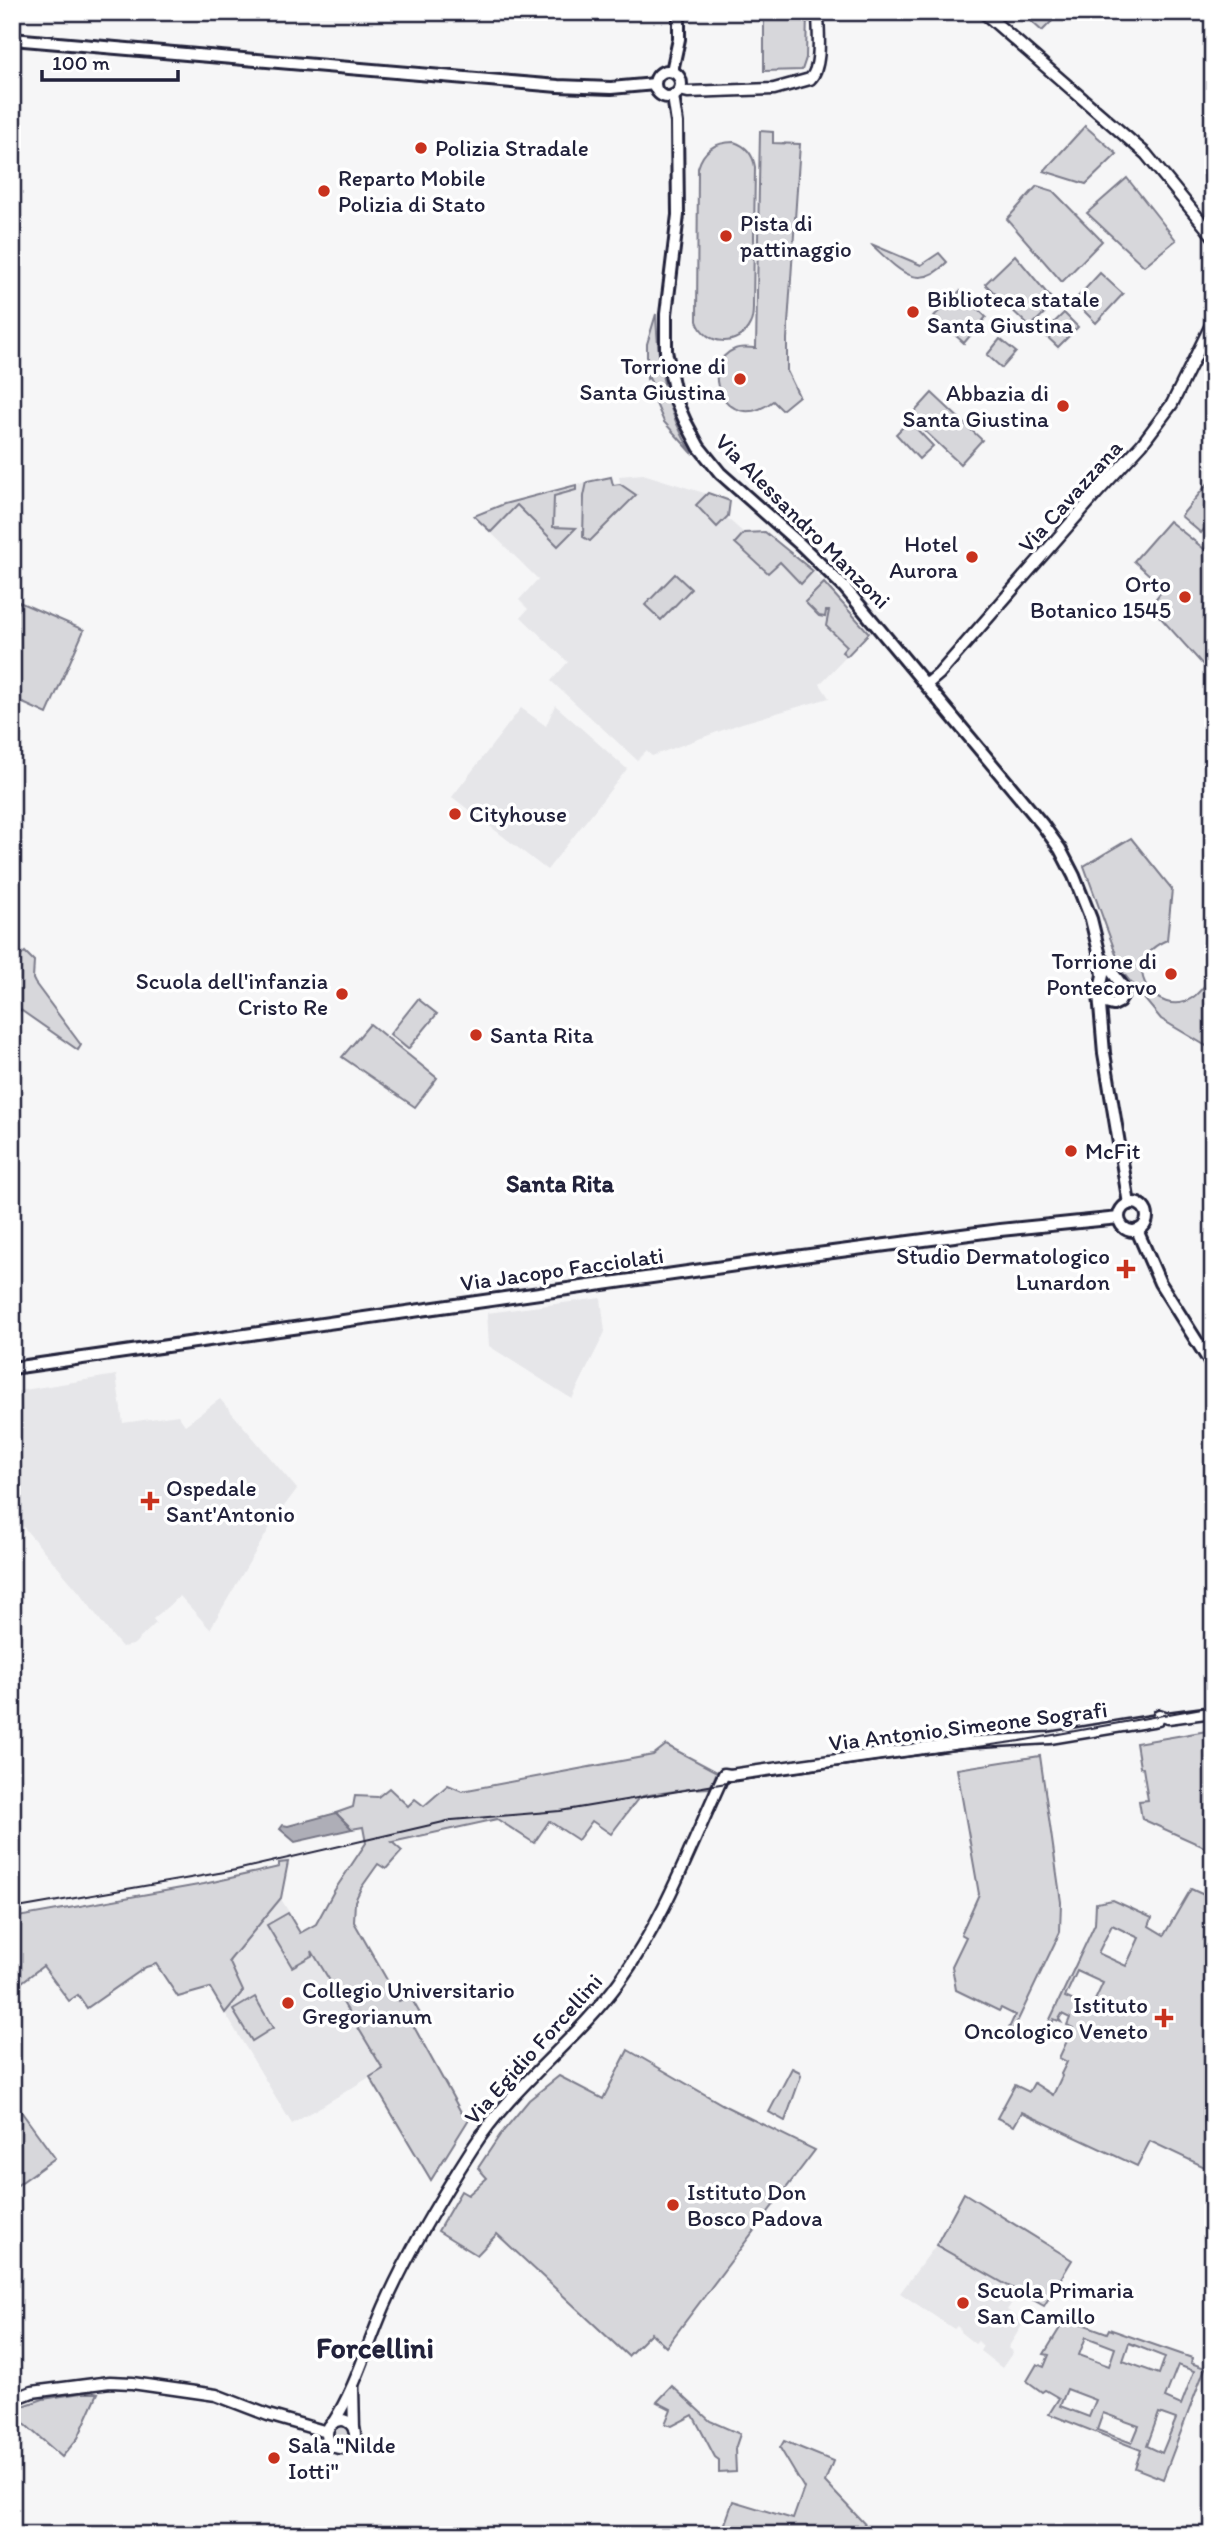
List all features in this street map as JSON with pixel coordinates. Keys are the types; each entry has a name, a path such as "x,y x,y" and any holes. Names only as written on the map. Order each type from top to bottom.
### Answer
{"main road":[{"path":"672,71 679,39 679,12"},
{"path":"12,39 558,86 611,88 655,84"},
{"path":"655,84 660,74 672,71"},
{"path":"655,84 661,95 676,93 680,79 672,71"},
{"name":"Via Alessandro Manzoni","path":"676,93 678,215 666,314 666,351 677,403 710,463 830,573 1060,849 1083,897 1103,969 1100,991 1106,1074 1129,1204"},
{"name":"Via Alessandro Manzoni","path":"1099,952 1109,971 1119,982"},
{"path":"1102,1024 1107,1011 1115,1004 1123,996 1123,988 1119,982 1111,980 1100,991 1105,1003 1115,1004"},
{"path":"1129,1204 1142,1207 1147,1215 1145,1225 1137,1230 1125,1228 1119,1217 1124,1207 1129,1204"},
{"name":"Via Jacopo Facciolati","path":"12,1368 772,1260 1119,1217"},
{"path":"1137,1230 1160,1283 1212,1366"}],"street":[{"path":"676,93 774,89 805,81 814,75 817,66 818,12"},
{"path":"983,12 1146,155 1212,236"},
{"name":"Via Cavazzana","path":"926,685 1142,444 1172,404 1213,321"},
{"name":"Via Antonio Simeone Sografi","path":"724,1774 960,1743 1050,1738 1158,1720 1159,1715 1168,1718 1213,1712"},
{"name":"Via Egidio Forcellini","path":"330,2427 353,2386 385,2306 417,2242 460,2169 499,2111 579,2029 627,1970 679,1880 724,1774"},
{"path":"12,2400 32,2392 110,2382 132,2383 216,2395 268,2416 330,2427"},
{"name":"Via Egidio Forcellini","path":"353,2386 354,2430"},
{"path":"338,2420 348,2422 354,2430 353,2441 347,2447 341,2448 331,2444 330,2427 338,2420"}],"shaded area":[{"path":"764,12 807,12 806,58 802,70 764,71"},
{"path":"1021,12 1061,12 1042,31"},
{"path":"1085,126 1117,154 1086,184 1044,171"},
{"path":"760,131 773,132 773,143 800,144 787,339 787,371 799,396 782,410 773,401 756,410 741,411 730,405 721,394 717,382 723,357 735,349 756,348"},
{"name":"Pista di pattinaggio","path":"734,142 748,151 755,167 753,314 745,332 731,340 722,341 707,335 697,321 698,168 703,156 711,148"},
{"path":"1127,178 1176,240 1144,266 1087,213"},
{"path":"1037,186 1053,191 1102,241 1062,282 1007,219"},
{"path":"871,244 921,265 939,253 947,262 936,272 916,277 898,269"},
{"path":"1015,255 1055,303 1030,327 985,284"},
{"path":"1100,273 1123,294 1096,323 1074,301"},
{"path":"960,291 986,317 964,343 934,316"},
{"path":"1064,313 1078,327 1058,347 1043,333"},
{"path":"656,314 665,387 683,438 693,454 664,422 650,390 653,386 649,378 647,379 647,344"},
{"path":"1000,339 1016,352 1002,368 987,355"},
{"path":"932,393 982,440 960,464 910,417"},
{"path":"909,421 933,446 919,459 896,434"},
{"path":"643,474 730,501 728,519 745,534 765,532 811,568 869,633 820,684 829,698 742,723 652,756 646,751 637,760 551,681 568,662 521,617 528,609 519,600 538,579 474,516 504,504 576,485 611,477 613,485 620,483 619,476"},
{"path":"611,477 613,485 620,484 636,495 590,541 583,537 587,482"},
{"path":"1209,482 1213,485 1213,519 1201,533 1181,516"},
{"path":"576,485 576,490 554,496 553,527 576,528 558,546 517,505 491,532 474,516 504,504"},
{"path":"708,493 730,501 728,516 717,527 696,505"},
{"name":"Orto Botanico 1545","path":"1169,521 1213,556 1213,676 1150,606 1164,588 1134,561"},
{"path":"765,532 813,571 801,584 780,562 768,573 735,543 744,533"},
{"path":"675,574 691,589 661,620 645,605"},
{"path":"824,583 869,633 847,656 842,652 847,646 826,626 829,611 826,611 825,617 819,616 805,602"},
{"path":"12,599 84,630 47,714 12,698"},
{"path":"555,705 627,769 547,870 452,797 521,708 546,726"},
{"path":"1131,838 1172,889 1167,940 1151,950 1144,962 1142,974 1146,986 1155,996 1166,1002 1179,1003 1192,998 1208,982 1213,982 1213,1050 1161,1019 1123,973 1084,866"},
{"path":"25,952 34,961 35,983 81,1045 78,1050 12,1004 12,964"},
{"path":"418,999 437,1014 408,1049 390,1034"},
{"path":"370,1024 437,1078 415,1107 342,1057"},
{"path":"601,1298 605,1332 572,1399 489,1346 487,1313"},
{"name":"Ospedale Sant'Antonio","path":"116,1375 123,1423 178,1415 185,1425 220,1399 297,1489 276,1517 210,1629 180,1596 153,1619 156,1623 133,1645 122,1647 12,1514 12,1392"},
{"path":"1213,1730 1213,1851 1142,1819 1139,1801 1148,1800 1136,1743"},
{"path":"666,1745 717,1772 710,1788 643,1796 611,1834 592,1821 578,1840 549,1821 534,1843 497,1819 392,1842 402,1851 386,1869 378,1864 361,1888 355,1901 354,1922 399,2001 410,1996 423,2019 413,2025 461,2112 469,2119 431,2180 370,2077 383,2069 312,1951 313,1955 292,1967 267,1925 288,1913 300,1933 316,1924 366,1843 363,1827 352,1829 336,1813 353,1807 355,1796 378,1797 389,1788 408,1806 415,1799 424,1806 448,1785 462,1791 653,1755"},
{"path":"1040,1756 1061,1902 1060,1932 1010,2037 1006,2035 1015,2015 1001,2008 999,2011 956,1990 952,1966 966,1937 961,1934 979,1894 957,1769"},
{"path":"336,1813 352,1829 295,1842 280,1829 283,1825"},
{"path":"288,1862 281,1898 229,1961 243,1991 225,2013 210,1988 178,1997 156,1964 146,1967 87,2008 78,1995 69,2001 43,1966 14,1988 12,1985 12,1918 204,1884 279,1867 279,1863"},
{"name":"Istituto Oncologico Veneto","path":"1191,1889 1213,1899 1213,2171 1150,2141 1137,2166 1022,2112 1014,2126 997,2118 1015,2085 1029,2092 1034,2083 1053,2095 1062,2076 1067,2062 1059,2058 1073,2028 1067,2025 1070,2018 1062,2014 1059,2019 1061,2022 1054,2019 1049,2029 1046,2028 1095,1924 1096,1903 1113,1900 1152,1918 1149,1926 1164,1935","holes":["1112,1925 1139,1938 1126,1966 1098,1953","1077,1971 1103,1983 1091,2009 1065,1997"]},
{"name":"Collegio Universitario Gregorianum","path":"281,1899 383,2069 292,2124 225,2013 242,1992 228,1962"},
{"path":"255,1997 273,2028 252,2041 233,2010"},
{"path":"628,2050 727,2107 815,2150 666,2347 651,2333 628,2356 497,2234 477,2255 438,2231 461,2191 468,2195 487,2178 478,2168 500,2135 529,2100 559,2076 603,2099"},
{"path":"792,2068 800,2072 801,2076 785,2121 769,2112"},
{"path":"12,2099 55,2158 12,2189"},
{"path":"964,2193 1072,2260 1044,2306 936,2245"},
{"name":"Scuola Primaria San Camillo","path":"936,2245 1019,2292 1007,2310 1024,2322 1008,2348 1013,2352 1002,2368 980,2351 983,2346 978,2341 975,2344 960,2332 957,2326 954,2329 900,2293"},
{"path":"1066,2318 1107,2333 1109,2329 1192,2358 1191,2363 1205,2368 1163,2479 1135,2468 1141,2450 1049,2414 1059,2398 1045,2390 1042,2392 1027,2381 1037,2364 1044,2367 1049,2355 1044,2354","holes":["1086,2337 1115,2348 1109,2366 1079,2355","1129,2343 1165,2357 1159,2374 1123,2361","1178,2365 1194,2371 1181,2405 1165,2398","1067,2389 1096,2400 1089,2417 1060,2406","1103,2413 1139,2426 1132,2443 1097,2430","1159,2413 1176,2419 1162,2453 1147,2446"]},
{"path":"672,2386 710,2421 740,2434 735,2449 736,2472 719,2473 719,2460 693,2415 672,2426 665,2424 671,2409 657,2402"},
{"path":"98,2393 78,2438 62,2457 12,2413 12,2410 43,2399"},
{"path":"340,2425 346,2428 349,2434 346,2440 340,2443 334,2440 331,2434 334,2428"},
{"path":"784,2441 833,2461 825,2482 875,2535 721,2535 733,2501 793,2519 804,2488 780,2448"}],"tram line":[{"path":"12,1909 236,1870 452,1820 560,1811 750,1779 1020,1741 1213,1706"}],"place":[{"name":"Polizia Stradale","path":"421,148"},
{"name":"Reparto Mobile Polizia di Stato","path":"324,191"},
{"name":"Pista di pattinaggio","path":"726,236"},
{"name":"Biblioteca statale Santa Giustina","path":"913,312"},
{"name":"Torrione di Santa Giustina","path":"740,379"},
{"name":"Abbazia di Santa Giustina","path":"1063,406"},
{"name":"Hotel Aurora","path":"972,557"},
{"name":"Orto Botanico 1545","path":"1185,597"},
{"name":"Cityhouse","path":"455,814"},
{"name":"Torrione di Pontecorvo","path":"1171,974"},
{"name":"Scuola dell'infanzia Cristo Re","path":"342,994"},
{"name":"Santa Rita","path":"476,1035"},
{"name":"McFit","path":"1071,1151"},
{"name":"Studio Dermatologico Lunardon","path":"1126,1269"},
{"name":"Ospedale Sant'Antonio","path":"150,1501"},
{"name":"Collegio Universitario Gregorianum","path":"288,2003"},
{"name":"Istituto Oncologico Veneto","path":"1164,2018"},
{"name":"Istituto Don Bosco Padova","path":"673,2205"},
{"name":"Scuola Primaria San Camillo","path":"963,2303"},
{"name":"Sala \"Nilde Iotti\"","path":"274,2458"}],"district":[{"name":"Santa Rita","path":"560,1184"},
{"name":"Forcellini","path":"375,2348"}]}
